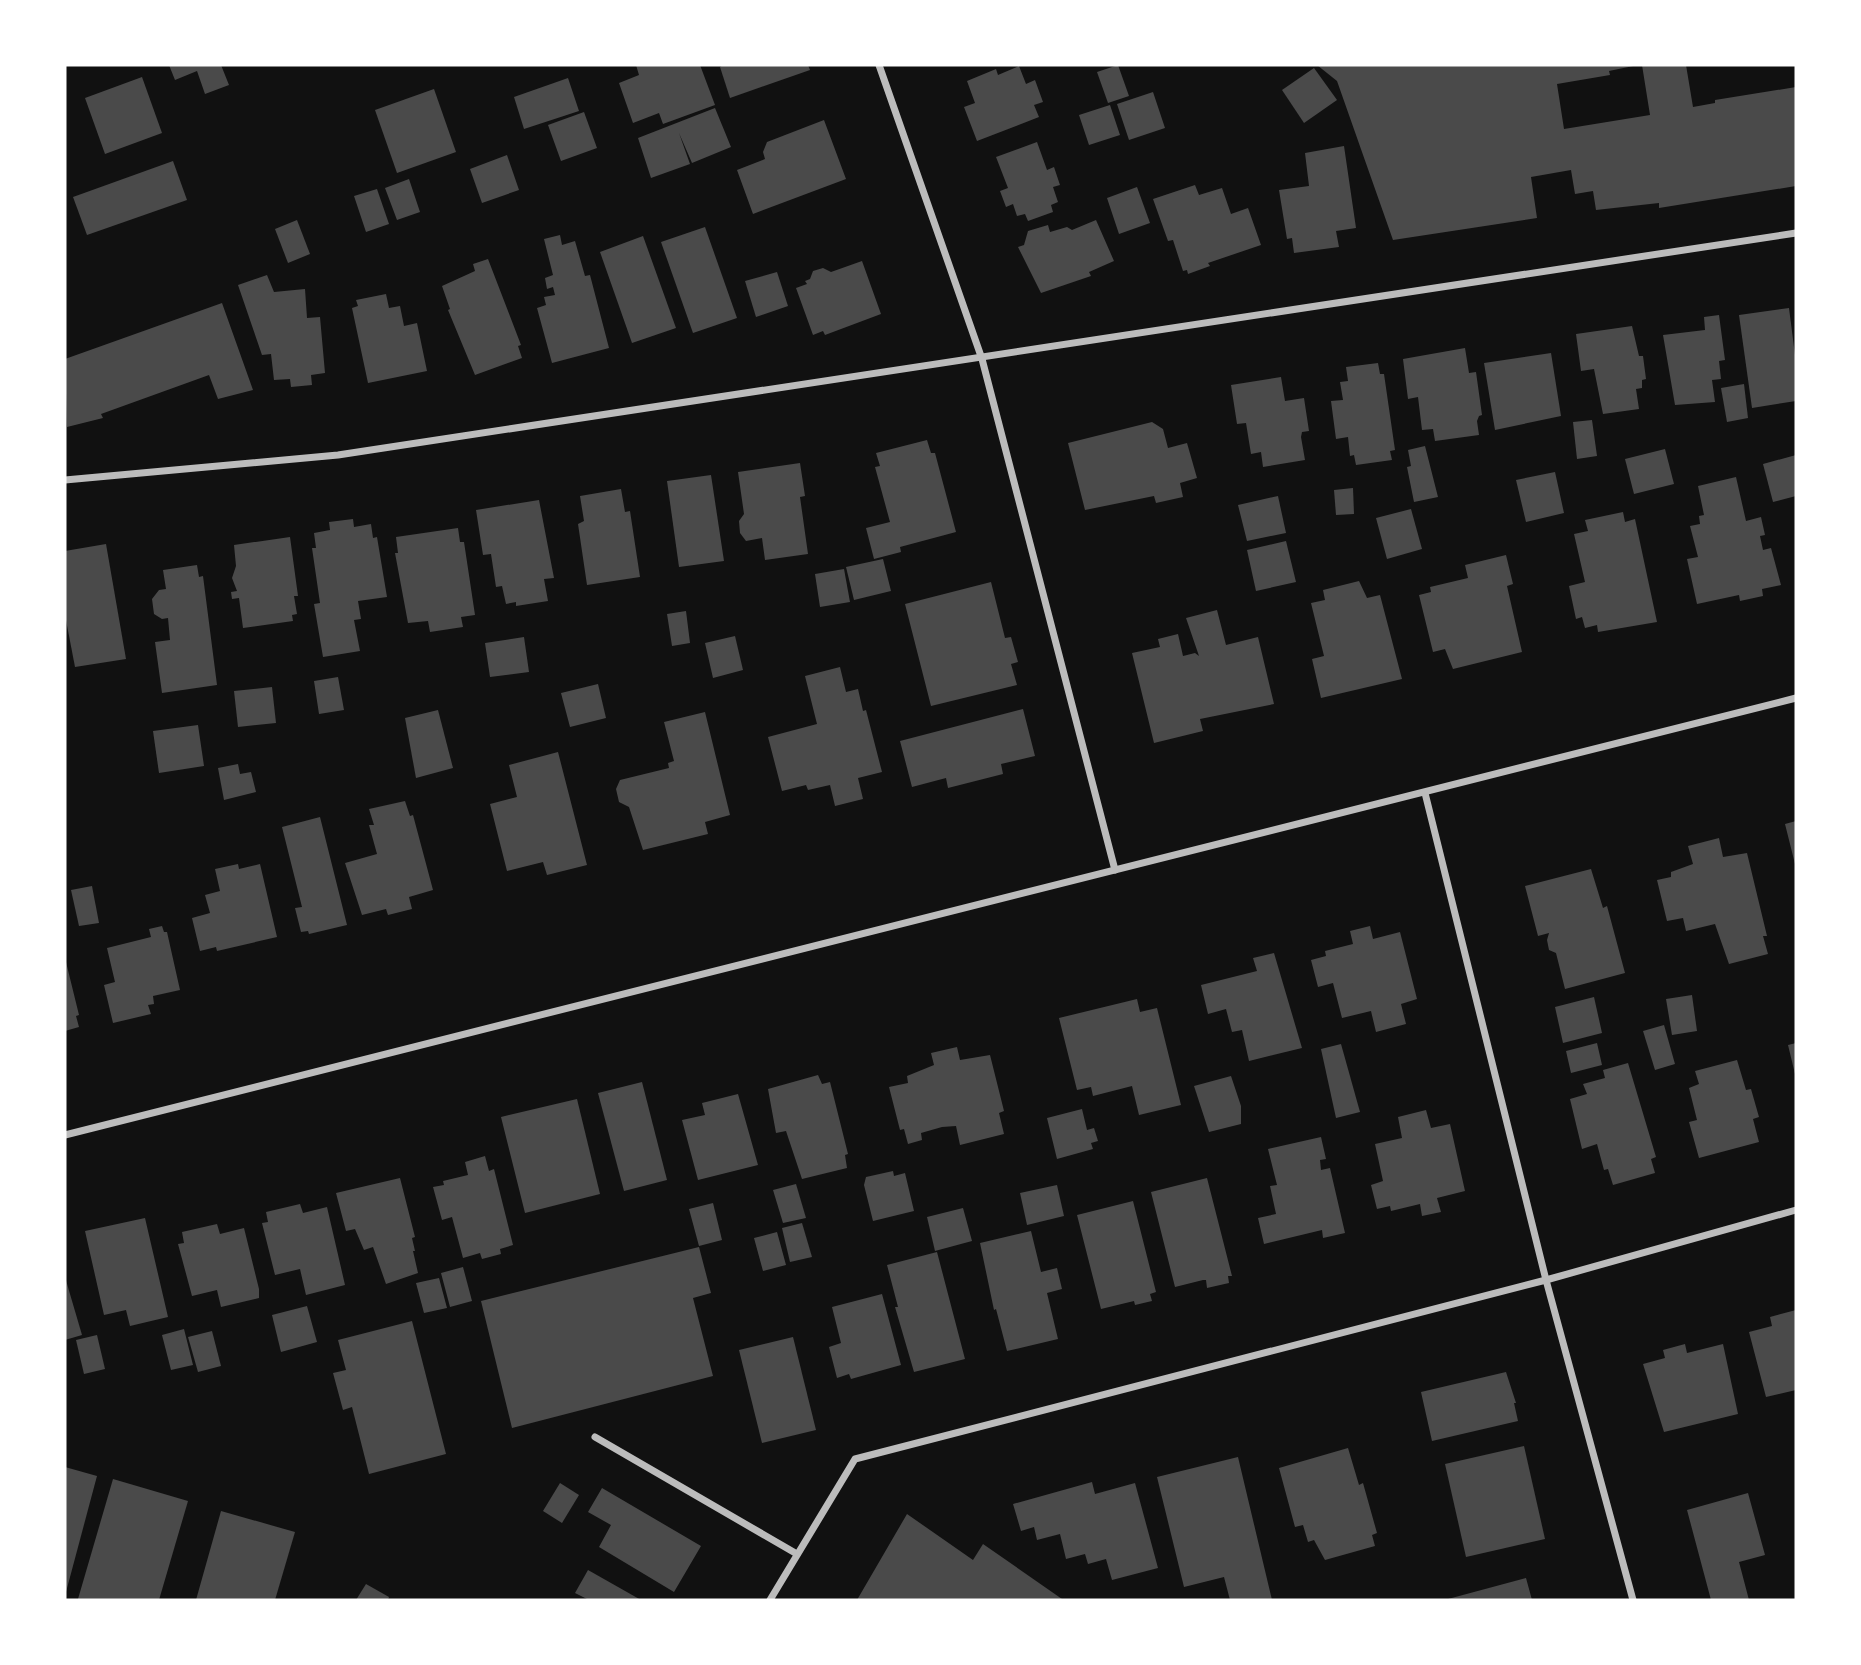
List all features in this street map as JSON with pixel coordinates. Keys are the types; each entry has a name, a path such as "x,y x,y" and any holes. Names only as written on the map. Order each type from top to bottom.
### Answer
{"street":[{"path":"879,65 982,359 1115,870"},
{"path":"65,481 338,455 1796,233"},
{"path":"65,1135 1796,698"},
{"path":"1425,793 1546,1280 1633,1600"},
{"path":"770,1600 855,1459 1546,1280 1796,1210"},
{"path":"595,1437 797,1554"}],"building":[{"path":"169,65 221,65 229,85 205,94 197,71 175,80"},
{"path":"636,65 700,65 715,105 663,124 659,113 633,123 619,83 639,75"},
{"path":"808,65 810,70 730,98 720,67"},
{"path":"1118,65 1129,96 1108,103 1097,72"},
{"path":"1317,65 1638,65 1609,71 1610,75 1557,84 1564,129 1650,115 1642,65 1686,65 1693,107 1715,103 1715,100 1796,87 1796,186 1659,208 1659,203 1596,210 1593,191 1575,194 1571,170 1531,177 1537,218 1393,240 1337,81"},
{"path":"1019,66 1026,84 1035,80 1043,102 1034,105 1039,117 977,141 964,107 975,103 967,81 996,69 998,75"},
{"path":"1314,68 1337,100 1304,123 1282,90"},
{"path":"142,77 162,133 105,154 85,98"},
{"path":"568,78 579,111 524,129 514,97"},
{"path":"434,89 456,152 397,173 375,110"},
{"path":"1153,92 1165,128 1129,140 1117,104"},
{"path":"1110,105 1120,135 1089,145 1079,115"},
{"path":"715,108 731,147 692,163 679,133 690,164 651,178 638,138"},
{"path":"584,112 597,148 561,161 548,125"},
{"path":"824,120 846,179 753,214 737,170 765,159 763,152 767,142"},
{"path":"1037,142 1047,170 1054,167 1060,185 1053,187 1058,202 1051,205 1053,212 1028,221 1025,214 1017,216 1013,204 1006,207 1000,191 1008,188 996,157"},
{"path":"1344,146 1356,228 1336,231 1339,247 1294,253 1292,238 1287,239 1279,190 1309,186 1305,153"},
{"path":"507,155 519,190 482,203 470,169"},
{"path":"173,161 187,200 87,235 73,197"},
{"path":"409,179 420,212 397,220 385,188"},
{"path":"1195,185 1199,195 1222,188 1231,214 1248,208 1261,245 1208,263 1210,266 1188,274 1187,270 1183,271 1173,240 1168,241 1153,199"},
{"path":"1137,187 1150,223 1119,234 1107,198"},
{"path":"377,189 389,224 366,232 354,196"},
{"path":"297,220 310,254 288,263 275,229"},
{"path":"1096,220 1114,261 1089,272 1091,276 1041,293 1018,247 1024,245 1028,231 1048,225 1050,232 1067,227 1072,230"},
{"path":"705,227 737,318 693,333 661,242"},
{"path":"560,235 562,245 575,241 585,276 590,275 609,348 552,363 537,308 546,305 544,297 555,295 553,287 547,289 545,278 553,275 544,239"},
{"path":"643,236 676,328 632,343 600,252"},
{"path":"488,259 521,345 518,346 522,358 475,375 448,310 450,309 442,286 475,271 473,264"},
{"path":"862,261 881,314 825,335 823,331 813,335 796,288 807,284 805,281 810,279 813,271 823,268 831,272"},
{"path":"777,272 788,306 756,317 745,281"},
{"path":"267,275 274,292 305,289 307,318 320,317 325,373 311,375 312,385 291,387 290,379 274,380 271,354 262,355 238,285"},
{"path":"386,294 389,308 400,306 404,326 417,323 427,371 368,383 352,308 358,306 356,300"},
{"path":"222,303 253,390 218,399 209,375 101,414 103,418 67,427 65,359"},
{"path":"1789,308 1796,363 1796,401 1752,408 1739,315"},
{"path":"1719,315 1725,360 1719,361 1721,379 1712,380 1715,402 1675,405 1663,335 1705,330 1704,317"},
{"path":"1632,326 1639,356 1643,356 1646,379 1642,380 1642,388 1636,389 1639,409 1603,414 1594,369 1581,371 1576,334"},
{"path":"1465,348 1469,373 1476,372 1482,415 1477,421 1479,435 1435,441 1433,429 1422,430 1418,397 1408,399 1403,359"},
{"path":"1551,353 1561,416 1495,430 1484,363"},
{"path":"1378,363 1380,374 1384,374 1395,450 1390,451 1392,460 1356,465 1354,455 1350,456 1348,437 1336,439 1331,401 1343,400 1340,382 1348,381 1346,367"},
{"path":"1281,377 1285,401 1304,398 1309,431 1302,432 1301,437 1305,460 1263,467 1261,452 1251,454 1246,423 1237,424 1231,385"},
{"path":"1744,384 1748,418 1727,422 1721,388"},
{"path":"1592,420 1597,456 1577,459 1573,422"},
{"path":"1152,422 1163,429 1168,448 1187,443 1197,478 1180,483 1183,497 1156,503 1154,496 1085,510 1068,443"},
{"path":"927,440 931,453 935,453 956,532 900,547 901,552 874,559 866,528 890,522 875,467 880,466 876,453"},
{"path":"1425,446 1438,497 1414,502 1407,467 1411,466 1408,450"},
{"path":"1665,449 1674,484 1634,494 1625,459"},
{"path":"1796,455 1796,496 1773,502 1763,464"},
{"path":"800,463 805,496 800,497 808,554 765,560 762,538 746,541 740,533 739,521 744,514 738,472"},
{"path":"1555,472 1564,513 1526,522 1516,480"},
{"path":"711,475 724,561 679,567 667,481"},
{"path":"1736,477 1746,521 1761,517 1765,535 1760,536 1763,550 1771,548 1781,585 1762,589 1763,596 1740,601 1739,595 1697,604 1687,559 1698,557 1690,526 1700,524 1699,516 1704,515 1698,486"},
{"path":"1353,488 1354,514 1336,515 1334,490"},
{"path":"621,489 625,512 630,511 640,577 587,585 578,524 584,521 580,496"},
{"path":"1278,496 1286,533 1247,541 1238,505"},
{"path":"539,500 554,578 544,579 548,601 516,606 516,602 506,604 502,586 496,587 491,554 483,555 476,510"},
{"path":"1411,509 1422,549 1387,559 1376,518"},
{"path":"1623,512 1625,522 1635,519 1657,622 1598,632 1597,625 1585,628 1582,617 1576,619 1569,586 1585,582 1574,534 1588,531 1585,520"},
{"path":"353,519 354,527 371,524 373,538 377,537 387,597 358,601 361,619 354,620 360,651 323,657 314,604 320,603 312,548 316,548 314,533 330,530 329,522"},
{"path":"458,528 460,542 464,542 475,615 461,617 463,627 430,632 428,621 408,623 395,553 398,553 396,537"},
{"path":"290,537 298,596 294,596 297,614 292,615 293,621 243,628 239,598 232,599 231,592 237,591 232,578 236,566 234,545"},
{"path":"1286,541 1296,582 1256,591 1247,550"},
{"path":"106,544 126,659 75,667 65,615 65,551"},
{"path":"1506,555 1513,584 1507,586 1522,652 1453,669 1445,649 1433,652 1419,595 1431,592 1430,587 1468,578 1465,565"},
{"path":"883,559 891,591 854,600 846,567"},
{"path":"197,565 199,577 203,576 217,685 162,693 155,642 170,640 168,618 162,619 154,614 152,599 159,590 166,589 163,570"},
{"path":"844,569 850,602 820,607 815,574"},
{"path":"1359,581 1367,598 1380,595 1402,679 1321,698 1312,659 1324,656 1311,603 1325,600 1323,590"},
{"path":"991,582 1005,638 1011,637 1018,662 1011,664 1017,685 931,706 905,604"},
{"path":"1217,610 1226,645 1258,637 1274,704 1200,719 1203,731 1154,743 1132,653 1160,647 1158,639 1178,634 1183,656 1195,653 1199,656 1186,618"},
{"path":"686,611 690,643 672,646 667,614"},
{"path":"735,636 743,670 713,678 705,643"},
{"path":"524,637 529,672 490,677 485,643"},
{"path":"840,667 846,692 858,689 882,772 858,778 863,799 835,806 830,785 808,790 806,785 782,791 768,737 817,724 805,676"},
{"path":"338,677 344,710 319,714 314,681"},
{"path":"598,684 606,718 570,727 561,693"},
{"path":"272,687 276,723 238,727 234,691"},
{"path":"1023,709 1035,756 1001,764 1003,774 948,788 946,778 912,787 900,741"},
{"path":"438,710 453,768 416,778 405,718"},
{"path":"705,712 730,815 705,822 708,834 643,850 629,807 619,802 616,789 620,780 669,768 668,763 674,761 664,722"},
{"path":"198,725 204,766 159,773 153,731"},
{"path":"558,752 587,865 547,875 543,862 507,871 490,804 517,797 509,765"},
{"path":"238,764 240,774 251,772 256,792 224,800 218,768"},
{"path":"405,801 410,816 413,815 433,890 409,897 412,909 388,915 386,909 362,915 345,863 377,854 369,825 374,825 369,809"},
{"path":"320,817 347,925 309,934 308,931 301,932 295,908 302,907 282,827"},
{"path":"1796,821 1796,864 1795,864 1785,824"},
{"path":"1719,838 1723,857 1747,853 1767,936 1763,936 1768,954 1729,964 1715,924 1686,931 1683,918 1667,921 1657,880 1671,877 1671,872 1693,864 1688,846"},
{"path":"238,864 239,869 260,864 277,937 217,951 216,947 200,951 192,918 210,913 205,895 220,891 215,869"},
{"path":"1591,869 1603,908 1607,906 1625,973 1565,989 1556,953 1549,950 1549,933 1538,936 1525,886"},
{"path":"92,886 99,923 79,926 71,890"},
{"path":"162,926 164,932 167,932 180,990 153,996 154,1004 148,1005 151,1014 113,1023 104,985 115,982 107,948 151,937 149,929"},
{"path":"1370,926 1373,939 1400,932 1417,999 1401,1004 1406,1024 1376,1032 1371,1011 1342,1018 1333,983 1318,987 1311,960 1326,956 1325,951 1353,944 1350,931"},
{"path":"1274,953 1302,1048 1249,1061 1242,1030 1232,1032 1226,1009 1208,1014 1201,985 1257,971 1253,958"},
{"path":"66,962 79,1015 76,1016 79,1027 65,1031"},
{"path":"1692,995 1697,1031 1672,1035 1666,999"},
{"path":"1594,997 1602,1033 1563,1043 1555,1007"},
{"path":"1137,999 1140,1012 1157,1008 1181,1105 1139,1115 1132,1086 1093,1096 1091,1087 1077,1090 1059,1018"},
{"path":"1664,1025 1675,1064 1655,1070 1643,1031"},
{"path":"1597,1043 1602,1065 1571,1073 1566,1051"},
{"path":"1796,1043 1796,1074 1795,1074 1788,1045"},
{"path":"1341,1044 1360,1112 1336,1118 1321,1049"},
{"path":"957,1047 960,1060 990,1055 1004,1111 999,1113 1004,1134 960,1145 956,1126 942,1127 921,1133 922,1140 908,1144 904,1129 900,1130 889,1087 908,1083 907,1076 934,1065 931,1053"},
{"path":"1737,1060 1746,1090 1751,1089 1759,1117 1753,1119 1759,1142 1699,1158 1689,1122 1697,1120 1689,1088 1699,1084 1695,1071"},
{"path":"1628,1063 1656,1157 1651,1159 1655,1173 1613,1185 1608,1169 1604,1170 1597,1144 1582,1149 1570,1099 1587,1094 1583,1084 1605,1078 1603,1070"},
{"path":"818,1075 822,1084 830,1082 848,1154 845,1155 847,1168 802,1179 786,1131 776,1133 768,1089"},
{"path":"1231,1076 1241,1106 1241,1124 1209,1132 1194,1086"},
{"path":"642,1082 667,1180 624,1191 598,1093"},
{"path":"738,1094 758,1165 698,1180 682,1120 705,1115 702,1103"},
{"path":"577,1099 600,1194 525,1213 501,1117"},
{"path":"1082,1109 1087,1130 1094,1128 1098,1141 1091,1143 1093,1149 1057,1159 1047,1118"},
{"path":"1426,1110 1431,1128 1450,1124 1465,1191 1437,1198 1441,1212 1422,1216 1420,1204 1391,1211 1390,1206 1377,1209 1371,1185 1383,1181 1375,1144 1402,1138 1398,1117"},
{"path":"1321,1137 1326,1159 1320,1160 1321,1170 1330,1168 1345,1233 1323,1238 1322,1230 1264,1244 1258,1218 1276,1214 1270,1186 1277,1185 1268,1149"},
{"path":"485,1156 489,1171 494,1169 513,1245 500,1249 501,1254 482,1259 480,1253 463,1258 452,1217 442,1220 433,1187 444,1185 443,1181 468,1175 465,1162"},
{"path":"893,1171 894,1176 905,1173 914,1211 873,1221 864,1185 866,1177"},
{"path":"400,1178 415,1237 412,1238 413,1251 418,1273 386,1284 373,1247 364,1250 355,1229 346,1231 336,1193"},
{"path":"1207,1178 1232,1276 1228,1276 1229,1283 1207,1288 1206,1280 1175,1287 1151,1192"},
{"path":"796,1184 806,1218 783,1223 773,1190"},
{"path":"1057,1185 1064,1216 1027,1225 1020,1193"},
{"path":"1133,1201 1156,1292 1150,1294 1152,1301 1135,1305 1134,1301 1101,1309 1077,1215"},
{"path":"713,1203 722,1240 699,1246 689,1209"},
{"path":"300,1204 303,1213 327,1207 345,1285 306,1295 300,1269 275,1275 262,1223 268,1222 266,1212"},
{"path":"963,1208 972,1241 935,1251 927,1217"},
{"path":"145,1218 168,1317 130,1326 126,1310 104,1315 85,1231"},
{"path":"802,1223 812,1257 790,1262 782,1228"},
{"path":"217,1224 220,1234 244,1228 259,1298 221,1307 217,1290 192,1296 178,1244 184,1243 182,1232"},
{"path":"1031,1231 1041,1272 1057,1268 1062,1289 1047,1293 1058,1339 1007,1351 996,1309 994,1310 980,1243"},
{"path":"777,1232 786,1265 763,1271 754,1238"},
{"path":"699,1247 711,1293 693,1298 713,1376 512,1428 481,1301"},
{"path":"937,1252 965,1359 914,1372 895,1307 898,1307 887,1265"},
{"path":"463,1267 472,1301 450,1307 441,1273"},
{"path":"65,1277 82,1335 65,1340"},
{"path":"439,1278 447,1308 424,1313 416,1283"},
{"path":"882,1294 901,1365 851,1379 849,1374 837,1378 829,1347 841,1343 832,1307"},
{"path":"307,1306 317,1342 281,1352 272,1315"},
{"path":"1796,1310 1796,1390 1766,1397 1749,1332 1772,1326 1770,1317"},
{"path":"412,1321 446,1454 369,1474 352,1407 343,1410 333,1373 346,1370 338,1340"},
{"path":"184,1329 193,1365 171,1370 162,1335"},
{"path":"212,1331 221,1366 198,1372 188,1337"},
{"path":"97,1335 105,1369 84,1374 76,1340"},
{"path":"793,1337 816,1430 762,1443 739,1350"},
{"path":"1685,1344 1687,1353 1723,1344 1738,1414 1664,1432 1643,1364 1665,1358 1663,1350"},
{"path":"1506,1372 1516,1403 1518,1421 1432,1441 1421,1392"},
{"path":"1524,1446 1545,1539 1466,1557 1445,1464"},
{"path":"1348,1448 1359,1485 1363,1483 1377,1533 1372,1535 1375,1546 1325,1560 1314,1540 1308,1542 1303,1525 1295,1527 1279,1468"},
{"path":"1238,1457 1272,1600 1230,1600 1224,1577 1184,1587 1157,1477"},
{"path":"65,1467 97,1476 66,1592 65,1592"},
{"path":"113,1479 188,1501 159,1600 78,1599"},
{"path":"1092,1482 1095,1494 1135,1483 1158,1568 1112,1580 1106,1559 1088,1564 1085,1554 1066,1559 1060,1534 1037,1540 1034,1527 1021,1531 1013,1504"},
{"path":"560,1483 579,1495 562,1523 543,1511"},
{"path":"602,1488 701,1546 674,1592 599,1547 611,1525 588,1512"},
{"path":"1748,1493 1765,1555 1739,1562 1749,1600 1711,1600 1687,1510"},
{"path":"221,1511 295,1532 275,1600 196,1600"},
{"path":"907,1514 973,1560 983,1544 1062,1599 857,1600"},
{"path":"588,1570 641,1600 589,1600 575,1593"},
{"path":"1526,1578 1532,1600 1448,1600 1448,1599"},
{"path":"366,1584 389,1597 388,1600 356,1600"}]}
